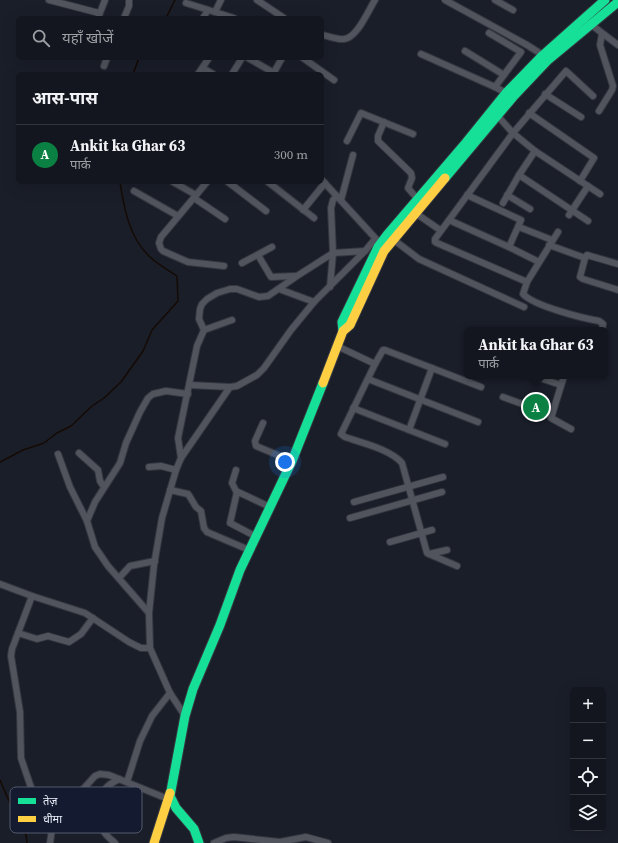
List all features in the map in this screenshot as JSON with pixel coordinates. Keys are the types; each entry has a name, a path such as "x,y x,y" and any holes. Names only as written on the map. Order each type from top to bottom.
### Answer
{"street":[{"path":"49,0 98,16 105,0"},
{"path":"125,16 130,0"},
{"path":"215,12 221,0"},
{"path":"257,0 281,16"},
{"path":"324,35 341,39 350,37 356,31 375,0"},
{"path":"445,0 546,57"},
{"path":"495,0 513,10"},
{"path":"588,22 606,0"},
{"path":"190,385 237,386 257,375 264,368 291,330 314,302 330,288 365,251 390,237 509,95 546,57 588,22 618,2"},
{"path":"186,3 228,16"},
{"path":"204,16 208,10"},
{"path":"588,22 618,45"},
{"path":"489,33 521,52 495,87"},
{"path":"599,111 613,86 600,45 602,34"},
{"path":"612,41 618,37"},
{"path":"465,51 504,76"},
{"path":"421,54 495,87 509,95"},
{"path":"104,66 106,60"},
{"path":"200,72 208,60"},
{"path":"233,72 241,60"},
{"path":"251,60 271,72"},
{"path":"275,72 281,60"},
{"path":"306,60 323,72"},
{"path":"203,68 209,72"},
{"path":"527,282 437,243 435,242 435,239 440,230 449,220 513,132 566,71 593,96"},
{"path":"324,73 334,80"},
{"path":"545,94 580,117"},
{"path":"347,141 361,113 414,134"},
{"path":"495,113 513,132 535,151 600,194"},
{"path":"529,114 594,158 580,181"},
{"path":"384,122 378,136 378,141 411,173 412,178 408,188 420,202"},
{"path":"503,203 535,151"},
{"path":"330,288 333,253 332,202 339,198 353,155"},
{"path":"519,175 571,213 588,221"},
{"path":"324,182 381,243"},
{"path":"176,184 225,219"},
{"path":"205,184 161,236 159,243 160,249 188,262 224,266"},
{"path":"231,184 266,211"},
{"path":"270,184 314,218"},
{"path":"303,210 322,184"},
{"path":"571,213 588,186"},
{"path":"134,191 178,216"},
{"path":"467,195 521,220 509,247"},
{"path":"507,195 530,209"},
{"path":"413,211 440,230"},
{"path":"449,220 539,262"},
{"path":"519,227 584,258"},
{"path":"558,232 527,282 523,294 527,298 543,305 599,321 603,324 602,327"},
{"path":"390,237 419,258 524,307"},
{"path":"199,843 192,825 174,808 170,796 185,716 193,689 220,626 240,570 255,536 292,462 343,331 342,322 381,243"},
{"path":"242,263 272,247"},
{"path":"204,330 199,319 200,309 202,304 207,299 217,293 230,289 237,289 258,297 264,297 273,294 297,276 333,253 365,251"},
{"path":"258,255 271,277 297,276"},
{"path":"618,264 588,255 584,258 580,275 581,278 618,290"},
{"path":"279,289 314,302"},
{"path":"181,458 178,438 197,346 204,330 232,320"},
{"path":"337,346 375,364"},
{"path":"457,566 429,554 425,550 409,487 402,463 399,459 389,453 342,435 342,431 381,352 385,350 481,387"},
{"path":"409,430 432,368"},
{"path":"368,379 478,422"},
{"path":"543,379 561,385"},
{"path":"563,379 551,418 572,429"},
{"path":"185,716 170,693 150,648 148,613 155,561 162,518 181,458 230,387"},
{"path":"87,521 94,504 120,463 126,443 148,398 153,394 166,391 188,394"},
{"path":"503,397 552,415"},
{"path":"353,408 445,444"},
{"path":"263,423 255,441 256,446 292,462"},
{"path":"79,453 97,468 100,481 104,487"},
{"path":"58,454 70,487 87,521 95,547 108,566 148,613"},
{"path":"149,467 161,466 176,470"},
{"path":"236,470 232,483 234,489 237,492 270,507"},
{"path":"354,502 443,477"},
{"path":"170,490 188,494 190,496 200,512 204,528 207,532 249,550"},
{"path":"237,492 230,523 255,536"},
{"path":"350,518 442,492"},
{"path":"390,542 432,530"},
{"path":"429,554 447,550"},
{"path":"119,578 130,566 155,561"},
{"path":"0,584 85,613 129,642 141,648 150,648"},
{"path":"31,787 20,751 20,712 11,656 12,649 32,596"},
{"path":"18,633 39,639 48,636 70,641 81,634 93,618"},
{"path":"126,782 140,741 149,722 170,693"},
{"path":"86,787 96,776 100,774 109,774 138,787"},
{"path":"107,787 119,779"},
{"path":"142,788 168,799"},
{"path":"154,843 171,788"},
{"path":"50,843 51,833"},
{"path":"104,833 115,843"},
{"path":"214,843 234,837 280,842 306,837 328,843"}],"waterway":[{"path":"167,16 175,0"},
{"path":"134,72 138,60"},
{"path":"0,462 23,450 44,443 57,433 71,426 92,406 104,398 121,382 143,351 152,330 178,301 177,276 149,256 142,248 132,231 123,202 120,184"},
{"path":"0,780 10,802"},
{"path":"25,833 27,843"}],"traffic: fast":[{"path":"343,331 342,322 378,247 387,235 464,145 506,93 543,55 605,0"},
{"path":"445,178 513,97 548,60 618,2"},
{"path":"199,843 194,829 176,808 170,796 185,716 193,689 220,625 240,570 292,461 323,383"}],"traffic: slow":[{"path":"323,383 343,331 350,325 384,251 445,178"},
{"path":"154,843 170,793"}],"place":[{"name":"Ankit ka Ghar 63","path":"536,407"}]}
